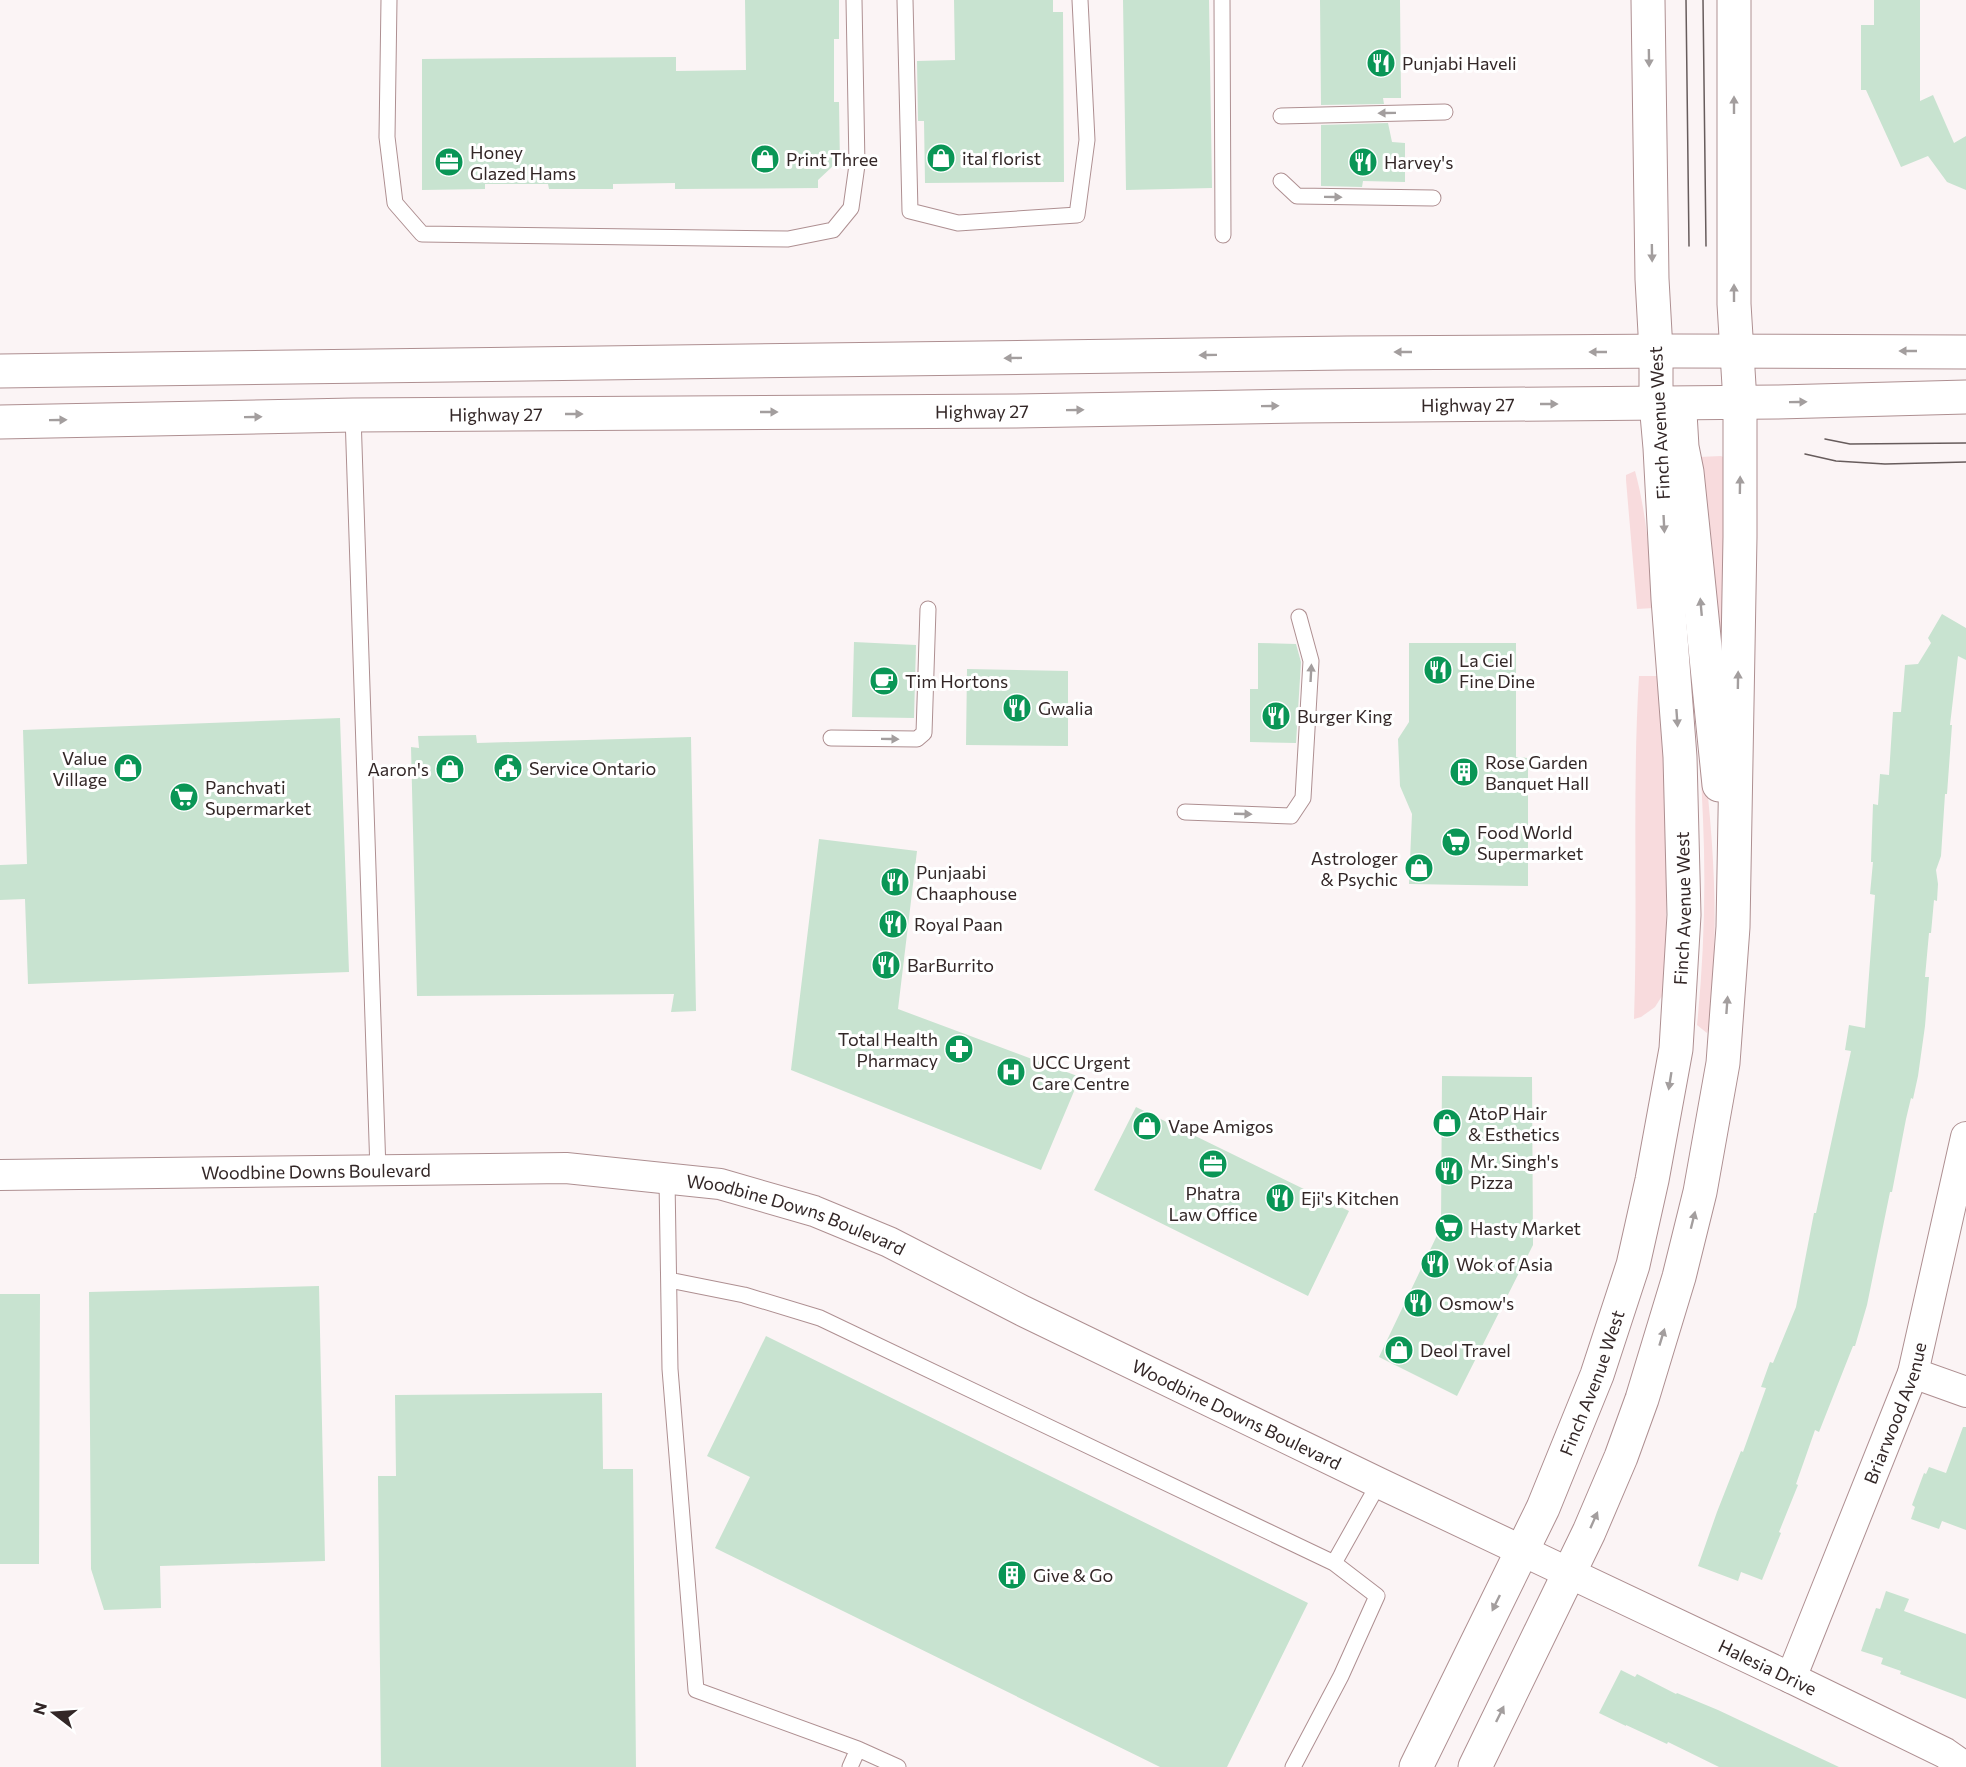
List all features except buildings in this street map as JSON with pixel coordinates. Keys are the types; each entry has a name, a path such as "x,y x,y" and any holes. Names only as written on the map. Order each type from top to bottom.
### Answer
{"main road":[{"name":"Finch Avenue West","path":"1416,1767 1543,1508 1597,1375 1633,1265 1652,1180 1676,1049 1684,915 1680,757 1660,448 1667,403 1666,351 1652,267 1648,0"},
{"name":"Finch Avenue West","path":"1475,1767 1569,1573 1621,1457 1642,1400 1663,1335 1700,1192 1723,1063 1733,927 1740,526 1740,402 1734,304 1734,0"},
{"path":"0,371 1347,352 1966,352"},
{"name":"Highway 27","path":"0,422 353,415 1016,411 1966,397"},
{"name":"Finch Avenue West","path":"1667,403 1682,447 1697,568 1716,770 1734,873"},
{"path":"1676,1049 1723,1063"}],"street":[{"name":"Briarwood Avenue","path":"1791,1678 1913,1373 1966,1137"},
{"name":"Woodbine Downs Boulevard","path":"0,1175 566,1168 720,1184 814,1211 889,1242 1023,1311 1522,1551"},
{"path":"1913,1373 1966,1392"},
{"name":"Halesia Drive","path":"1522,1551 1946,1753 1965,1767"}],"lane":[{"path":"389,0 387,137 395,203 422,234 788,239 833,230 851,208 857,165 854,0"},
{"path":"905,0 910,211 958,223 1077,215 1087,141 1080,0"},
{"path":"1222,0 1223,235"},
{"path":"1281,116 1445,112"},
{"path":"1281,181 1297,196 1433,198"},
{"path":"353,415 378,1171"},
{"path":"831,738 917,740 924,733 928,609"},
{"path":"1185,812 1292,816 1303,798 1311,661 1299,617"},
{"path":"667,1179 670,1370 696,1690 858,1749 898,1767"},
{"path":"669,1280 744,1294 820,1318 1334,1563 1377,1596 1341,1676 1293,1767"},
{"path":"1334,1563 1378,1483"},
{"path":"850,1767 858,1749"}],"shaded area":[{"path":"1699,457 1723,457 1724,693"},
{"path":"1635,471 1645,522 1654,608 1637,609 1626,480 1626,475"},
{"path":"1690,649 1709,811 1714,892 1712,1005 1707,1033 1697,1025 1703,948 1704,845"},
{"path":"1639,676 1660,676 1666,827 1666,938 1662,996 1655,1007 1634,1019 1636,762"}],"tram line":[{"path":"1686,0 1689,246"},
{"path":"1703,0 1706,246"},
{"path":"1825,439 1850,444 1966,443"},
{"path":"1805,454 1836,461 1885,464 1966,462"}],"place":[{"name":"Punjabi Haveli","path":"1381,63"},
{"name":"ital florist","path":"941,158"},
{"name":"Print Three","path":"765,159"},
{"name":"Honey Glazed Hams","path":"449,162"},
{"name":"Harvey's","path":"1363,162"},
{"name":"La Ciel Fine Dine","path":"1438,670"},
{"name":"Tim Hortons","path":"884,681"},
{"name":"Gwalia","path":"1017,708"},
{"name":"Burger King","path":"1276,716"},
{"name":"Value Village","path":"128,768"},
{"name":"Service Ontario","path":"508,768"},
{"name":"Aaron's","path":"450,769"},
{"name":"Rose Garden Banquet Hall","path":"1464,772"},
{"name":"Panchvati Supermarket","path":"184,797"},
{"name":"Food World Supermarket","path":"1456,842"},
{"name":"Astrologer & Psychic","path":"1419,868"},
{"name":"Punjaabi Chaaphouse","path":"895,882"},
{"name":"Royal Paan","path":"893,924"},
{"name":"BarBurrito","path":"886,965"},
{"name":"Total Health Pharmacy","path":"959,1049"},
{"name":"UCC Urgent Care Centre","path":"1011,1072"},
{"name":"AtoP Hair & Esthetics","path":"1447,1123"},
{"name":"Vape Amigos","path":"1147,1126"},
{"name":"Phatra Law Office","path":"1213,1164"},
{"name":"Mr. Singh's Pizza","path":"1449,1171"},
{"name":"Eji's Kitchen","path":"1280,1198"},
{"name":"Hasty Market","path":"1449,1228"},
{"name":"Wok of Asia","path":"1435,1264"},
{"name":"Osmow's","path":"1418,1303"},
{"name":"Deol Travel","path":"1399,1350"},
{"name":"Give & Go","path":"1012,1575"}]}
